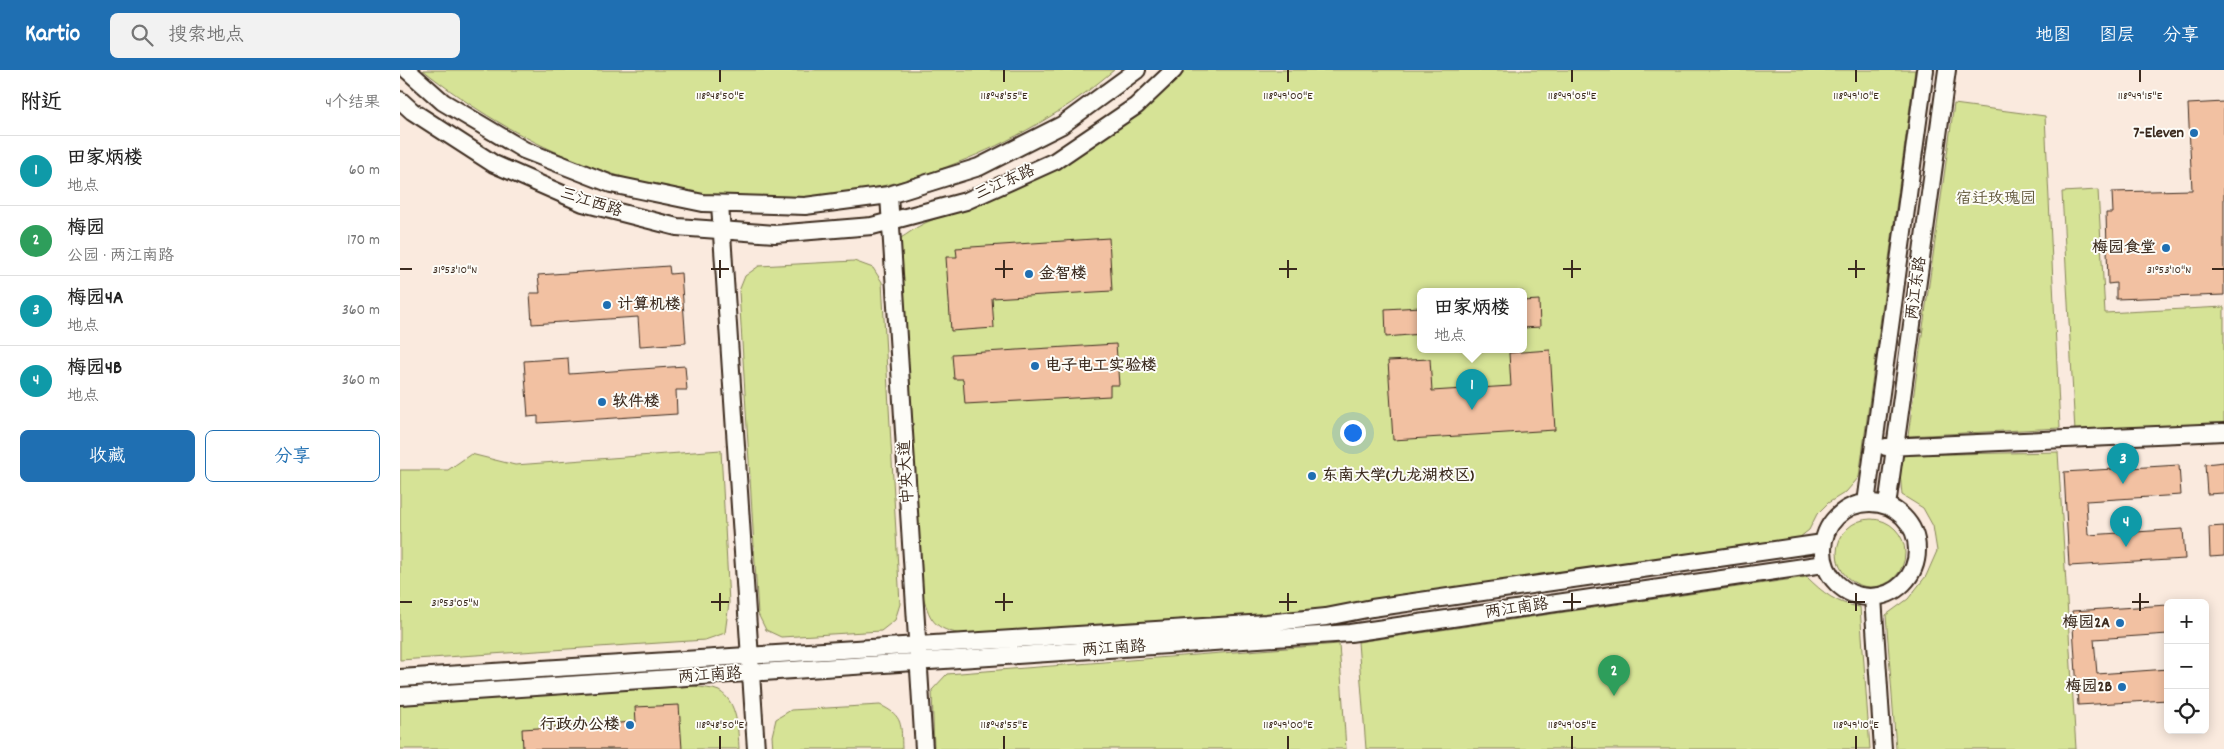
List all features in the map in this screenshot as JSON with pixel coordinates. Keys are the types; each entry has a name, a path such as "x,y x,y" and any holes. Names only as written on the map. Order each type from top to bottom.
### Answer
{"street":[{"name":"三江西路","path":"407,70 444,102 524,150 611,184 703,203 804,206"},
{"name":"三江东路","path":"804,206 889,195 979,167 1062,125 1137,70"},
{"name":"三江东路","path":"807,232 872,226 966,201 1055,161 1136,106 1174,70"},
{"name":"两江东路","path":"1866,503 1926,70"},
{"name":"两江东路","path":"1887,506 1948,70"},
{"name":"三江西路","path":"400,100 412,111 494,164 583,203 678,227 775,234 807,232"},
{"name":"中央大道","path":"889,195 924,749"},
{"path":"720,204 756,749"},
{"path":"1874,448 2224,432"},
{"path":"1876,502 1887,506 1904,516 1912,529 1917,544 1917,559 1911,574 1901,586 1888,594 1873,597 1857,596 1842,589 1831,578 1824,564 1823,544 1825,533 1833,519 1845,509 1876,502"},
{"name":"两江南路","path":"400,678 1266,623 1326,617 1372,608 1823,544"},
{"name":"两江南路","path":"400,696 1350,633 1824,564"},
{"path":"1873,597 1883,749"}],"green space":[{"path":"423,70 1114,70 1056,113 977,155 896,183 814,197 733,198 653,185 574,160 497,121"},
{"path":"1184,70 1915,70 1859,477 1846,492 1828,503 1817,514 1809,530 1795,541 1323,610 966,635 946,630 934,622 930,616 921,589 899,239 918,226 997,194 1084,150 1137,114 1162,93"},
{"name":"宿迁玫瑰园","path":"1954,104 2045,116 2060,428 1908,436"},
{"path":"2098,190 2105,313 2224,307 2224,424 2075,432 2062,192"},
{"path":"854,261 873,268 882,282 900,604 895,620 881,631 781,637 766,630 758,614 739,291 745,276 759,266"},
{"path":"721,450 729,603 725,633 705,640 400,660 400,470 448,470 471,454 515,465"},
{"path":"2058,452 2076,749 1896,749 1886,615 1908,599 1926,576 1937,551 1933,526 1923,508 1902,495 1901,455"},
{"path":"1871,519 1884,521 1895,529 1903,540 1905,553 1903,566 1895,577 1884,585 1871,587 1858,585 1847,577 1839,566 1837,553 1839,540 1847,529 1858,521"},
{"path":"1807,577 1831,597 1852,606 1860,607 1870,749 1366,749 1358,642"},
{"path":"1339,644 1346,749 934,749 932,690 947,674"},
{"path":"695,686 719,691 730,702 736,717 739,749 400,749 400,703"},
{"path":"880,705 893,713 900,722 902,749 773,749 772,736 776,719 791,710"}],"building":[{"name":"梅园食堂","path":"2224,102 2224,295 2116,299 2116,283 2108,284 2106,213 2113,213 2112,192 2192,190 2188,104"},
{"name":"金智楼","path":"1109,238 1112,291 992,298 994,328 951,331 946,257 957,257 956,248"},
{"name":"计算机楼","path":"669,266 670,274 681,273 686,343 640,346 638,317 532,324 530,293 540,293 538,275"},
{"path":"1539,300 1540,327 1527,328 1527,301"},
{"path":"1417,307 1417,334 1386,337 1385,309"},
{"name":"电子电工实验楼","path":"1116,344 1119,385 1110,385 1110,396 965,404 963,379 954,379 952,354"},
{"path":"1550,350 1555,430 1393,440 1388,361 1430,359 1432,391 1511,386 1509,353"},
{"name":"软件楼","path":"568,358 569,374 685,366 687,390 676,390 677,414 538,423 538,416 528,417 524,361"},
{"path":"2224,462 2224,493 2207,494 2205,464"},
{"path":"2179,465 2181,495 2086,501 2088,535 2183,529 2185,559 2069,566 2064,472"},
{"path":"2224,526 2224,556 2210,557 2209,527"},
{"path":"2164,605 2164,634 2094,639 2097,674 2164,669 2164,700 2078,705 2072,611"},
{"name":"行政办公楼","path":"679,705 682,749 523,749 522,729 636,722 635,707"}],"place":[{"name":"7-Eleven","path":"2194,133"},
{"name":"梅园食堂","path":"2166,248"},
{"name":"金智楼","path":"1029,274"},
{"name":"计算机楼","path":"607,305"},
{"name":"电子电工实验楼","path":"1035,366"},
{"name":"软件楼","path":"602,402"},
{"name":"田家炳楼","path":"1472,410"},
{"name":"东南大学(九龙湖校区)","path":"1312,476"},
{"name":"梅园4A","path":"2123,484"},
{"name":"梅园4B","path":"2126,547"},
{"name":"梅园2A","path":"2120,623"},
{"name":"梅园2B","path":"2122,687"},
{"name":"梅园","path":"1614,696"},
{"name":"行政办公楼","path":"630,725"}]}
